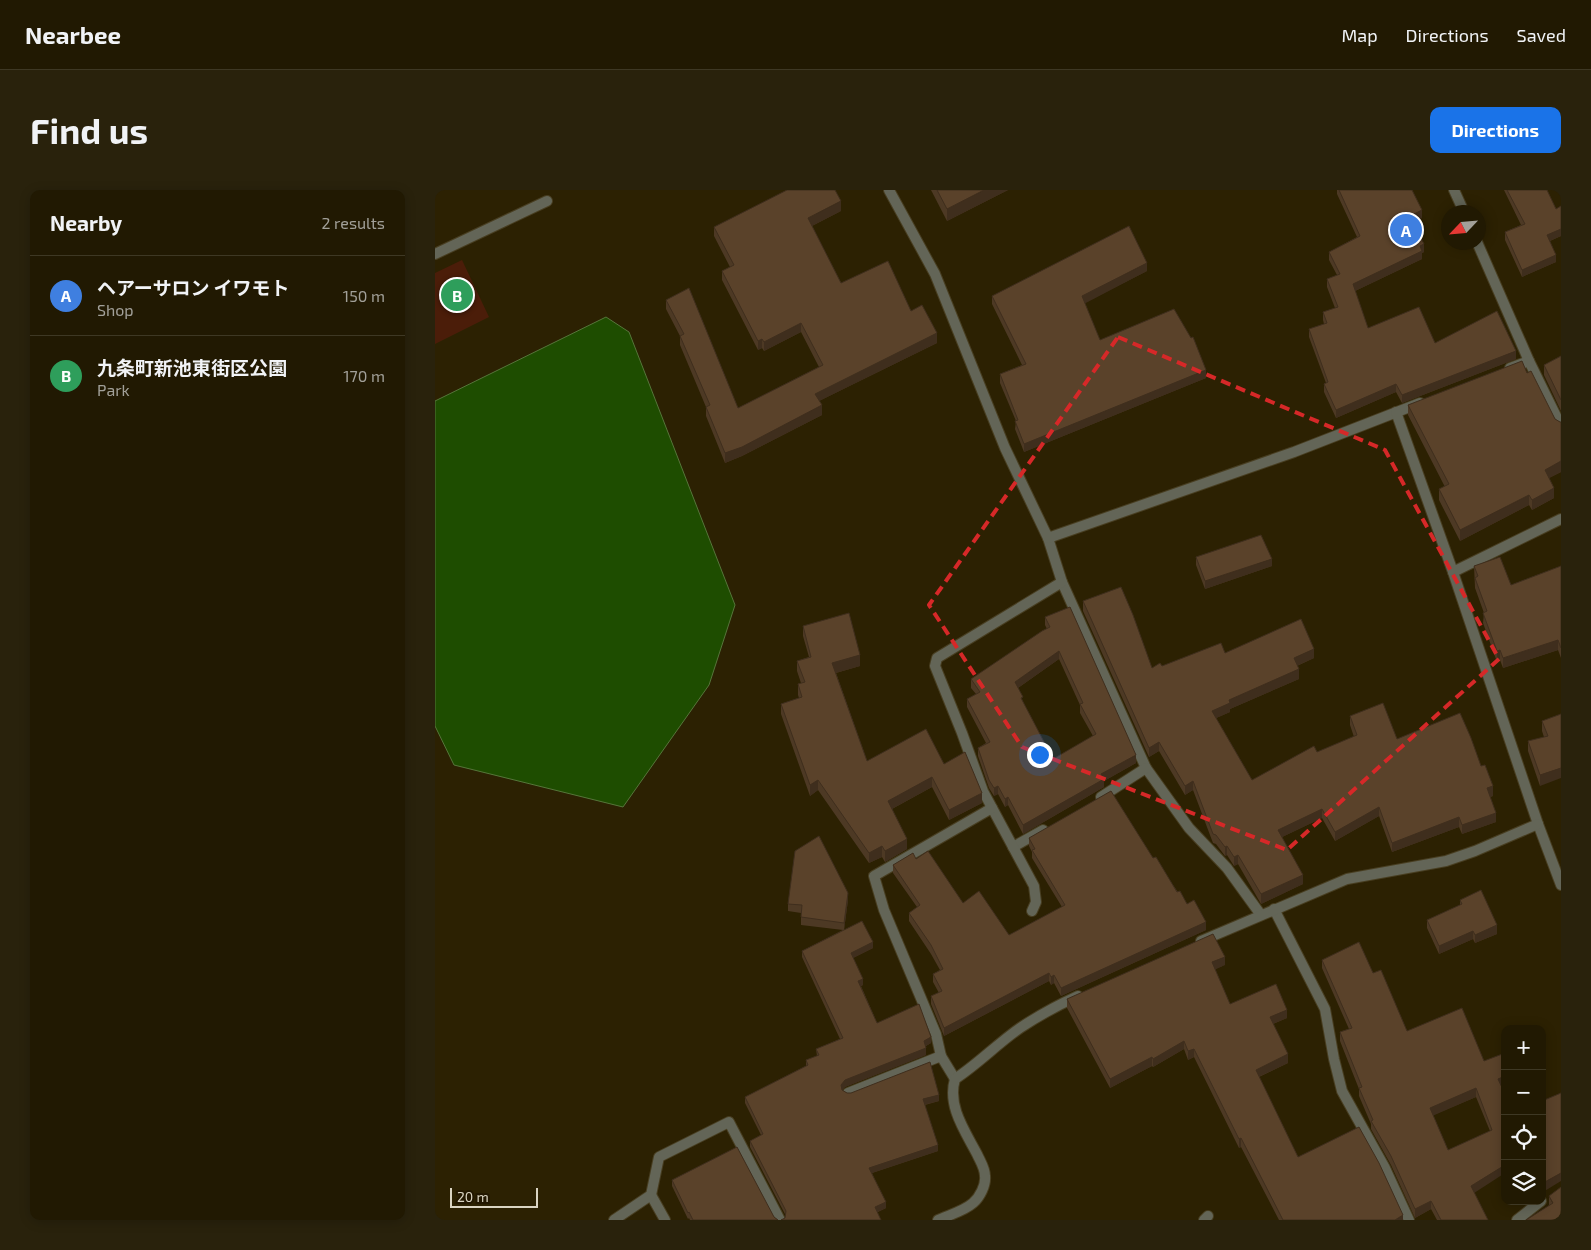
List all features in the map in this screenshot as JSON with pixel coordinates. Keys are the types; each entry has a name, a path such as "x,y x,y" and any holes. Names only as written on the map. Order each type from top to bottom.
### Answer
{"street":[{"path":"889,190 935,274 1005,448 1048,538 1062,582 1146,768 1189,828 1227,868 1261,915"},
{"path":"1454,190 1461,205"},
{"path":"435,254 547,201"},
{"path":"1480,250 1529,361 1561,426"},
{"path":"1502,372 1529,361"},
{"path":"1048,538 1294,452 1431,399"},
{"path":"1396,412 1453,572 1538,824 1561,885"},
{"path":"1453,572 1561,519"},
{"path":"1032,911 1036,902 1034,886 983,791 935,666 937,658 1062,582"},
{"path":"1094,801 1146,768"},
{"path":"955,1079 941,1056 936,1034 884,910 874,876 992,808"},
{"path":"1013,847 1054,824"},
{"path":"1195,944 1347,878 1446,861 1475,851 1538,824"},
{"path":"1274,909 1325,1009 1342,1091 1385,1168 1409,1220"},
{"path":"938,1220 971,1204 981,1194 986,1177 983,1166 958,1120 953,1104 953,1085 955,1079 973,1067 1019,1029 1057,1005 1084,993"},
{"path":"848,1093 941,1056"},
{"path":"665,1220 651,1195 659,1157 729,1122 780,1220"},
{"path":"1546,1198 1553,1193"},
{"path":"614,1220 651,1195"},
{"path":"1517,1220 1537,1205"}],"highlighted area":[{"path":"1118,337 1385,450 1499,659 1287,850 1022,747 929,605"}],"shaded area":[{"path":"462,260 489,317 435,344 435,273"},
{"path":"606,317 629,332 735,605 709,685 623,807 454,765 435,726 435,401"}],"building":[{"path":"787,190 835,190 841,201 808,218 841,283 888,261 911,311 922,305 937,333 815,394 822,405 742,447 725,453 706,407 710,405 680,336 684,334 666,300 689,288 738,408 823,365 801,323 764,342 762,339 758,341 722,271 734,265 714,227"},
{"path":"937,190 984,190 947,209"},
{"path":"1339,190 1412,190 1422,210 1411,218 1424,244 1420,246 1422,251 1353,284 1368,328 1419,307 1435,343 1497,311 1516,351 1402,395 1396,384 1336,410 1324,384 1328,382 1309,329 1327,323 1323,312 1338,307 1327,279 1340,274 1329,252 1360,236"},
{"path":"1507,190 1547,190 1556,209 1561,206 1561,229 1547,235 1556,255 1522,270 1505,232 1525,224"},
{"path":"1129,226 1147,263 1082,296 1100,340 1174,309 1191,338 1193,337 1206,370 1024,444 1015,421 1018,420 1000,374 1026,364 992,296"},
{"path":"1561,356 1561,400 1544,365"},
{"path":"1522,361 1527,373 1531,371 1555,419 1561,422 1561,461 1545,470 1554,488 1532,500 1529,495 1460,530 1439,489 1449,484 1408,405"},
{"path":"1261,535 1272,559 1205,581 1196,557"},
{"path":"1500,557 1511,585 1561,566 1561,648 1558,640 1503,658 1500,650 1497,651 1483,613 1487,611 1475,578 1478,576 1474,566"},
{"path":"1121,587 1152,668 1160,663 1162,666 1221,643 1225,653 1301,619 1314,649 1294,658 1299,669 1229,700 1230,703 1212,711 1252,780 1314,746 1317,752 1357,735 1350,716 1383,703 1397,739 1460,713 1481,766 1485,765 1493,786 1487,788 1496,813 1462,825 1459,817 1392,843 1379,807 1335,832 1322,809 1278,830 1303,875 1261,894 1238,855 1234,857 1227,846 1225,847 1216,835 1213,834 1193,781 1185,786 1159,742 1149,748 1083,601"},
{"path":"1070,607 1136,755 1101,774 1104,779 1023,825 1008,797 1005,799 998,786 994,788 989,780 978,748 990,742 967,699 980,692 971,679 1050,627 1045,617","holes":["1059,651 1083,703 1080,704 1096,734 1053,759 1021,698 1023,697 1015,682"]},
{"path":"849,613 860,655 832,663 867,761 926,729 944,764 965,752 982,793 949,810 932,777 888,801 907,839 885,851 882,846 869,853 818,780 810,785 781,704 802,697 798,684 805,682 797,661 811,657 803,626"},
{"path":"1561,714 1561,768 1540,775 1528,741 1548,736 1542,721"},
{"path":"1111,791 1153,858 1156,857 1177,892 1180,891 1187,904 1194,900 1206,922 1061,988 1054,975 1051,977 1049,973 944,1028 931,996 942,991 933,974 943,969 931,945 909,913 920,905 893,865 913,853 916,859 928,851 963,903 979,891 1009,935 1065,905 1032,850 1035,849 1029,838"},
{"path":"819,836 848,893 844,923 801,917 802,905 788,904 795,851"},
{"path":"1481,890 1497,925 1475,935 1473,931 1439,946 1427,920 1462,904 1460,900"},
{"path":"862,921 873,942 851,953 863,979 858,981 877,1023 919,1004 931,1037 924,1041 926,1048 845,1080 841,1085 842,1090 851,1093 930,1062 939,1095 923,1099 938,1145 869,1168 886,1202 875,1207 881,1220 781,1220 785,1218 786,1211 750,1141 763,1134 745,1097 808,1065 806,1060 819,1055 816,1049 843,1038 802,951"},
{"path":"1213,934 1225,957 1212,962 1230,1004 1276,984 1287,1010 1270,1017 1288,1054 1256,1070 1298,1157 1359,1127 1379,1163 1403,1215 1395,1220 1283,1220 1241,1138 1239,1139 1194,1049 1188,1051 1184,1041 1153,1059 1152,1057 1110,1079 1067,999"},
{"path":"1359,942 1373,973 1381,970 1407,1031 1462,1008 1484,1061 1501,1055 1501,1078 1498,1079 1501,1085 1501,1167 1471,1186 1488,1220 1441,1220 1431,1201 1415,1209 1391,1156 1371,1121 1373,1120 1359,1088 1362,1087 1340,1032 1352,1028 1322,960","holes":["1476,1088 1492,1130 1448,1150 1430,1108"]},
{"path":"1561,1093 1561,1173 1546,1181 1546,1115 1546,1099"},
{"path":"737,1147 774,1217 778,1220 693,1220 672,1180"},
{"path":"1561,1187 1561,1220 1526,1220 1553,1203 1549,1196"}],"place":[{"name":"ヘアーサロン イワモト","path":"1406,230"},
{"name":"九条町新池東街区公園","path":"457,295"}]}
